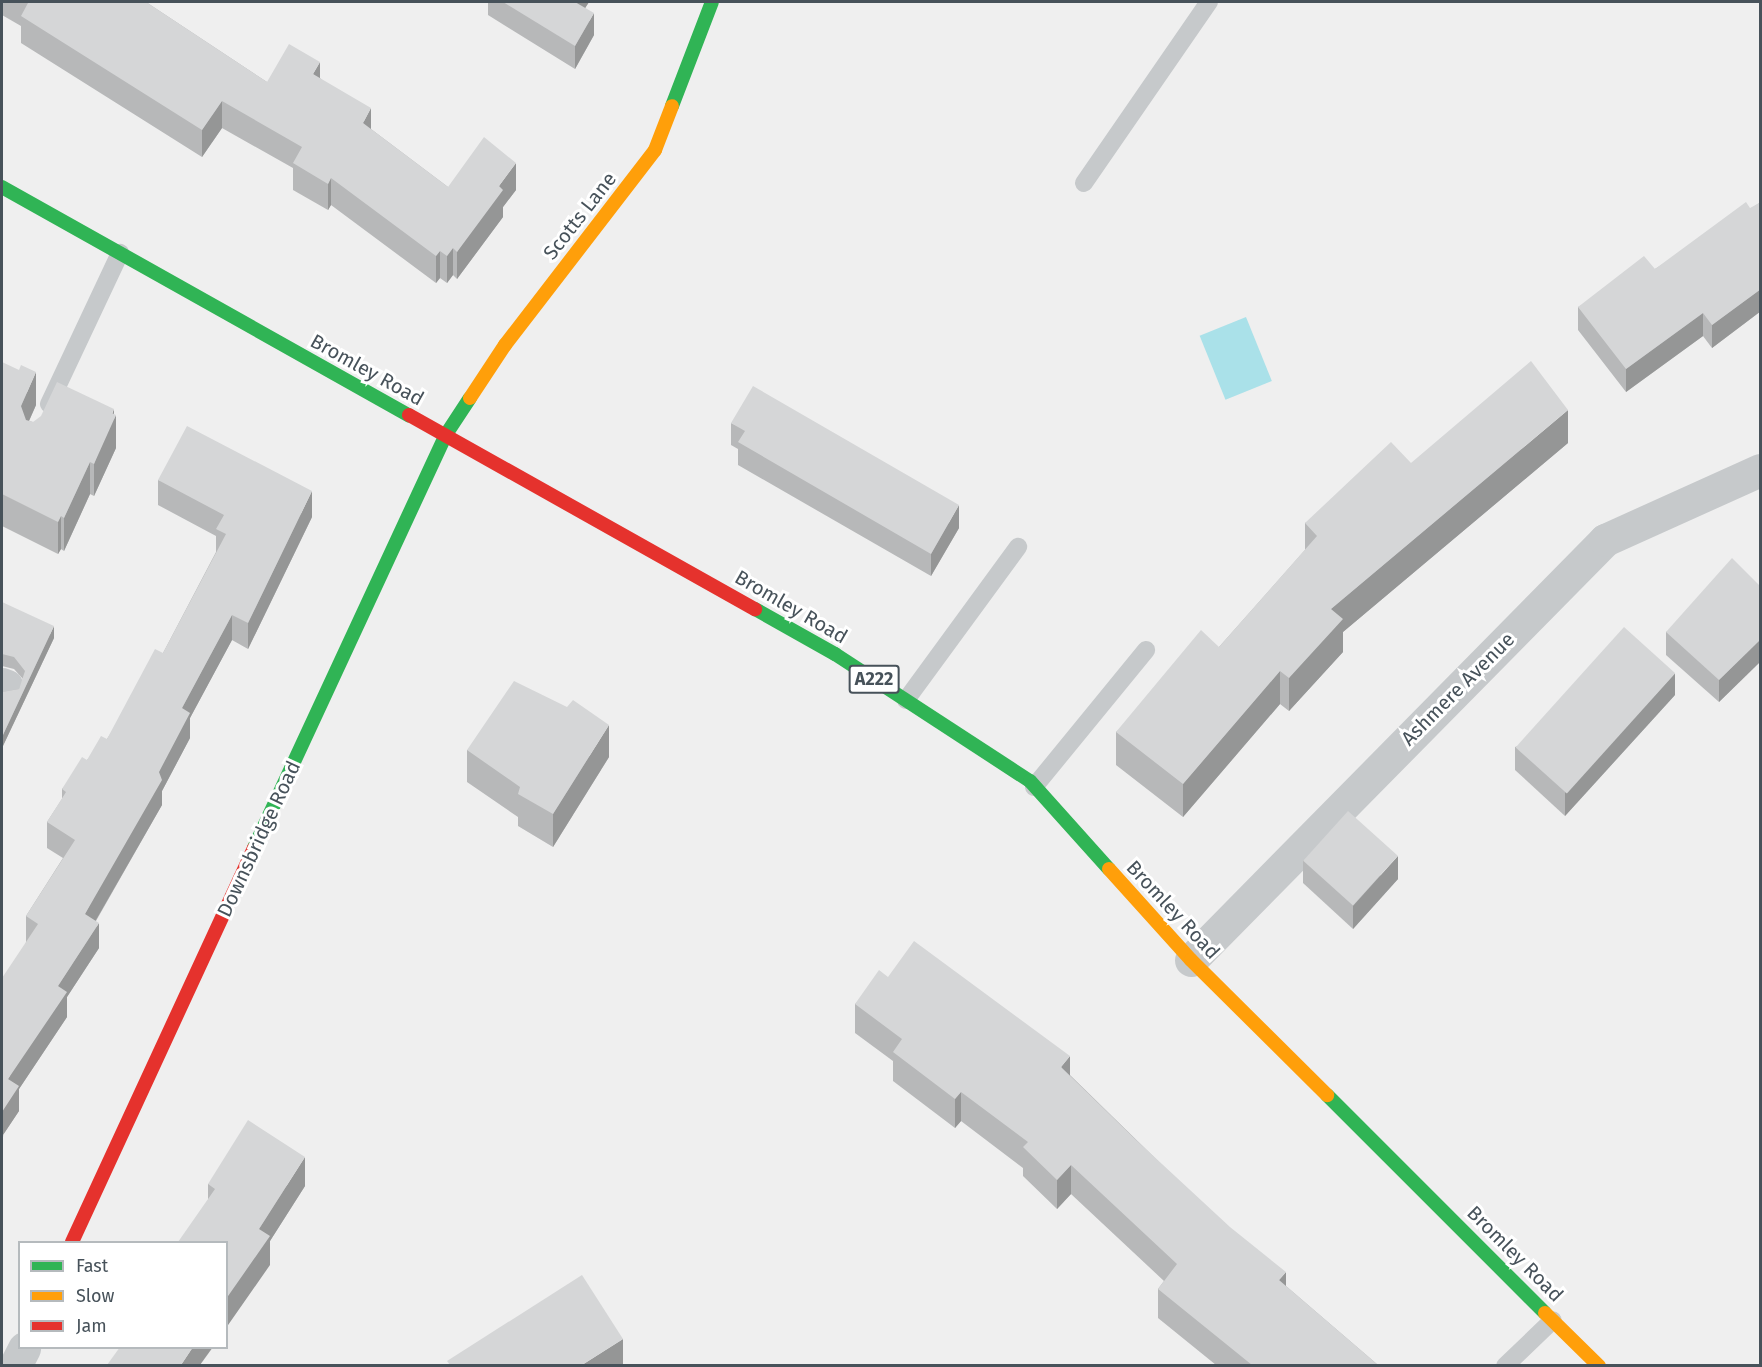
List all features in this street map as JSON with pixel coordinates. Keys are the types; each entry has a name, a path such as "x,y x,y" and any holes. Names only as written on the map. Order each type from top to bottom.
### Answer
{"main road":[{"name":"Scotts Lane","path":"445,436 505,345 655,150 712,2"},
{"name":"Bromley Road","path":"2,187 835,654 1034,787 1191,960 1599,1365"},
{"name":"Downsbridge Road","path":"72,1241 445,436"}],"street":[{"name":"Ashmere Avenue","path":"1191,960 1605,540 1761,470"},
{"path":"15,1365 23,1349"}],"lane":[{"path":"1084,183 1209,2"},
{"path":"41,422 120,253"},
{"path":"906,700 1018,547"},
{"path":"1034,787 1146,650"},
{"path":"1505,1365 1553,1320"}],"water":[{"path":"1246,317 1272,381 1225,400 1200,336"}],"building":[{"path":"25,2 146,2 267,82 289,44 320,62 313,74 371,108 363,123 448,187 484,137 516,163 499,186 503,190 457,252 453,248 447,256 440,251 436,256 331,178 328,184 293,163 302,147 222,101 202,130 21,16 28,3"},
{"path":"503,2 575,2 594,13 575,46"},
{"path":"1746,202 1750,208 1761,202 1761,289 1712,325 1703,313 1626,369 1578,307 1644,256 1655,269"},
{"path":"1531,361 1568,410 1331,609 1343,619 1289,678 1280,671 1183,784 1116,732 1201,630 1219,647 1317,536 1305,523 1391,442 1411,463"},
{"path":"2,362 19,370 21,365 36,372 21,406 26,420 33,422 41,416 57,382 114,409 112,413 116,415 94,464 90,462 64,518 61,516 58,522 2,494"},
{"path":"753,386 959,505 931,554 738,442 745,431 731,423"},
{"path":"187,426 312,491 248,623 232,615 182,708 190,713 159,772 162,780 85,914 99,923 58,986 67,992 8,1079 19,1086 2,1112 2,978 38,924 26,916 75,840 47,822 66,792 62,789 82,757 87,760 101,736 107,739 155,649 163,653 226,534 216,529 224,515 158,480"},
{"path":"1732,558 1761,587 1761,639 1719,680 1666,632"},
{"path":"2,602 54,626 2,737 2,692 19,689 25,671 14,657 2,654"},
{"path":"1624,627 1675,673 1567,794 1516,747"},
{"path":"514,681 567,707 573,700 609,725 553,814 518,794 520,787 467,750"},
{"path":"1348,811 1398,856 1353,906 1303,861"},
{"path":"914,941 1070,1056 1061,1067 1230,1227 1286,1272 1279,1280 1378,1365 1252,1365 1158,1289 1177,1264 1071,1165 1057,1180 1023,1147 1028,1142 961,1092 955,1099 893,1052 902,1039 855,1004 879,970 888,977"},
{"path":"248,1120 305,1157 259,1229 270,1236 228,1296 228,1241 179,1241 215,1189 208,1184"},
{"path":"582,1275 623,1339 582,1365 450,1365 447,1361"},
{"path":"119,1349 192,1349 181,1365 107,1365"}],"traffic: fast":[{"path":"672,106 712,2"},
{"path":"2,187 409,415"},
{"path":"254,848 445,436 470,398"},
{"path":"755,609 835,654 1030,781 1109,869"},
{"path":"1327,1095 1545,1313"}],"traffic: slow":[{"path":"470,398 505,345 655,150 672,106"},
{"path":"1109,869 1191,960 1327,1095"},
{"path":"1545,1313 1599,1366"}],"traffic: jam":[{"path":"409,415 755,609"},
{"path":"72,1241 254,848"}]}
